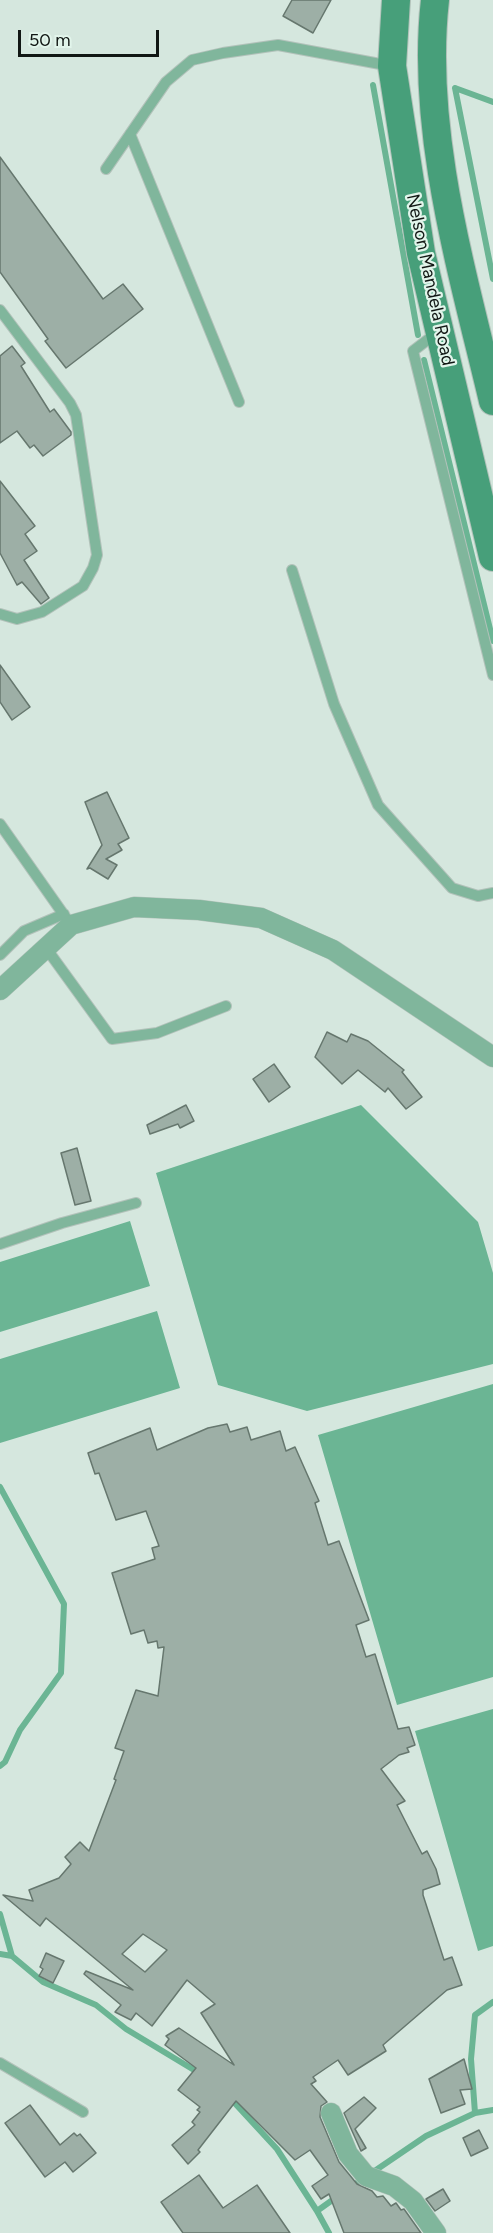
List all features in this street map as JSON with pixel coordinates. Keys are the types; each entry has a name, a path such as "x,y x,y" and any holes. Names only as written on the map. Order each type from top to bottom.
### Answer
{"main road":[{"name":"Nelson Mandela Road","path":"396,0 392,66 421,253 488,518 493,557"},
{"name":"Nelson Mandela Road","path":"435,0 432,77 441,157 458,253 493,401"}],"street":[{"path":"0,990 46,948 68,919 134,907 199,910 261,918 333,950 493,1058"},
{"path":"331,2113 348,2154 366,2176 394,2186 413,2201 436,2233"}],"lane":[{"path":"106,169 166,82 192,60 278,45 392,66"},
{"path":"130,134 239,402"},
{"path":"0,310 76,415 97,555 83,586 42,612 17,619 0,614"},
{"path":"439,330 413,351 493,675"},
{"path":"292,570 334,704 378,805 452,888 478,896 493,892"},
{"path":"0,824 68,919 24,931 0,955"},
{"path":"46,948 112,1039 157,1033 226,1006"},
{"path":"0,1244 62,1222 136,1203"},
{"path":"0,2063 83,2112"}],"shaded area":[{"path":"361,1105 478,1222 493,1273 493,1364 307,1411 218,1385 156,1173"},
{"path":"130,1221 150,1286 0,1332 0,1262"},
{"path":"157,1311 180,1388 0,1443 0,1359"},
{"path":"493,1384 493,1677 397,1705 318,1435"},
{"path":"493,1709 493,1946 478,1951 415,1731"}],"building":[{"path":"292,0 331,0 313,33 283,16"},
{"path":"0,157 103,299 123,284 143,309 66,368 45,341 48,339 0,272"},
{"path":"12,346 25,363 21,366 50,412 54,409 71,432 71,435 43,456 34,445 30,448 17,431 0,443 0,356"},
{"path":"0,481 35,526 25,534 37,551 24,560 49,598 41,604 22,582 17,585 0,553"},
{"path":"0,665 30,707 12,720 0,702"},
{"path":"107,792 129,838 118,844 122,850 106,859 117,865 108,879 90,868 87,869 102,845 85,802"},
{"path":"327,1032 347,1042 351,1034 368,1041 404,1070 402,1072 422,1097 406,1109 388,1088 385,1092 358,1070 342,1084 315,1057"},
{"path":"274,1064 290,1087 269,1102 253,1079"},
{"path":"186,1105 194,1121 180,1128 178,1124 150,1134 147,1125"},
{"path":"77,1148 91,1201 75,1205 61,1153"},
{"path":"227,1424 230,1432 247,1427 251,1440 280,1431 286,1451 295,1447 319,1501 315,1503 328,1545 339,1541 369,1620 356,1625 366,1657 375,1654 398,1729 409,1727 415,1745 407,1748 409,1752 399,1755 381,1769 405,1801 397,1805 422,1854 427,1851 436,1869 440,1884 423,1890 423,1895 444,1960 452,1957 462,1985 447,1990 383,2045 386,2051 348,2075 338,2060 313,2077 316,2081 311,2084 327,2102 321,2106 320,2117 339,2162 357,2184 372,2191 377,2197 383,2196 391,2206 396,2203 401,2210 404,2209 421,2233 344,2233 329,2194 321,2199 312,2186 328,2175 310,2150 295,2160 236,2101 198,2150 200,2152 188,2164 172,2145 195,2125 192,2122 200,2112 197,2110 200,2107 178,2090 196,2068 165,2045 169,2039 166,2036 179,2028 234,2065 201,2013 215,2004 187,1980 152,2026 136,2013 131,2020 115,2012 121,2005 84,1974 86,1971 133,1990 46,1918 40,1926 3,1895 33,1901 29,1890 59,1878 71,1864 65,1857 80,1842 89,1851 116,1780 114,1779 124,1751 115,1748 136,1690 158,1696 164,1647 158,1648 157,1641 148,1643 144,1630 131,1634 112,1573 155,1559 152,1548 159,1546 146,1511 116,1520 99,1473 95,1474 88,1453 150,1428 157,1450 208,1428","holes":["143,1934 167,1950 145,1972 122,1954"]},
{"path":"46,1953 64,1961 53,1983 39,1976"},
{"path":"464,2059 472,2089 460,2090 465,2104 441,2113 429,2079"},
{"path":"364,2097 376,2108 355,2129 366,2148 361,2151 344,2113"},
{"path":"30,2105 60,2145 74,2133 77,2136 80,2134 96,2153 73,2172 65,2162 45,2177 5,2123"},
{"path":"479,2130 488,2148 471,2156 463,2138"},
{"path":"199,2175 223,2208 257,2185 290,2233 183,2233 161,2202"},
{"path":"443,2189 450,2201 435,2211 426,2199"}],"waterway":[{"path":"373,85 418,335"},
{"path":"455,88 493,279"},
{"path":"455,88 493,102"},
{"path":"424,360 493,641"},
{"path":"0,1487 64,1604 61,1673 20,1730 5,1762 0,1766"},
{"path":"0,1914 12,1956"},
{"path":"0,1954 12,1956 43,1982 96,2005 126,2029 199,2073"},
{"path":"351,2187 426,2136 475,2113 471,2059 475,2015 493,2002"},
{"path":"230,2098 277,2149 317,2211"},
{"path":"475,2113 493,2110"},
{"path":"329,2233 317,2211 338,2196"}]}
